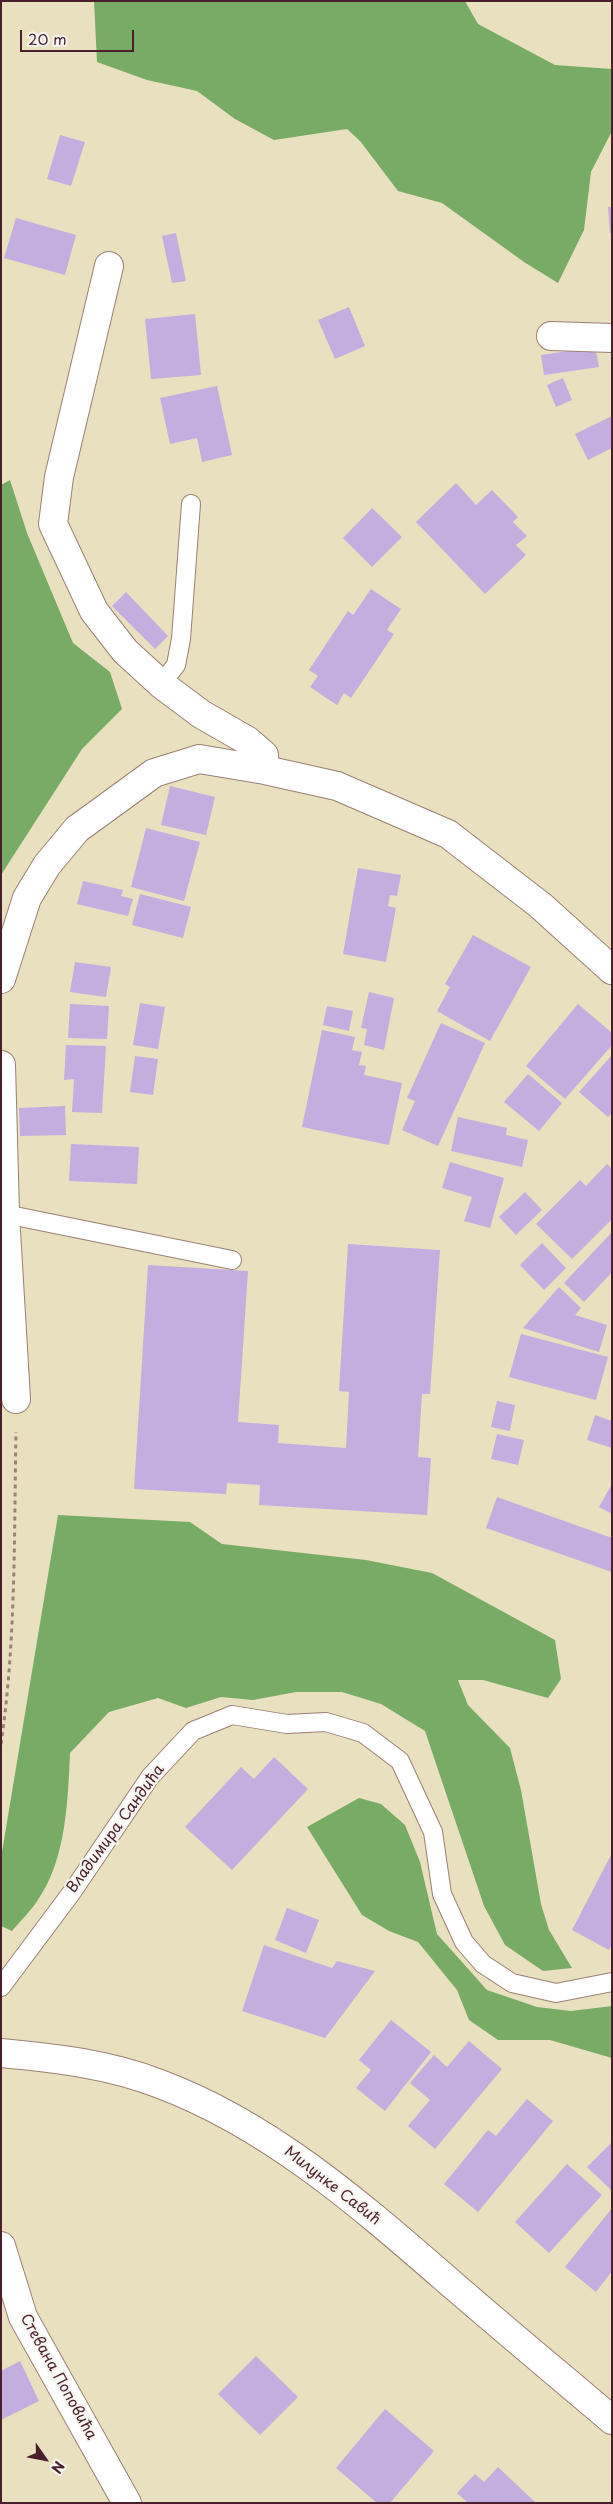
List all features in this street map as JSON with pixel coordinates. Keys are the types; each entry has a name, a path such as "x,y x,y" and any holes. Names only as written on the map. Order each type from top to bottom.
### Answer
{"street":[{"path":"109,266 59,477 53,524 94,611 125,651 161,684 201,714 248,742 264,755 265,770"},
{"path":"551,336 612,338"},
{"path":"1,980 27,898 47,865 77,829 154,772 199,759 265,770 337,786 448,834 540,905 612,970"},
{"path":"1,1065 11,1394"},
{"name":"Милунке Савић","path":"1,2053 77,2062 132,2075 183,2093 243,2122 275,2142 362,2209 612,2420"},
{"name":"Стевана Поповића","path":"1,2246 23,2317 127,2503"}],"lane":[{"path":"161,684 176,665 181,639 191,504"},
{"path":"5,1214 232,1260"},
{"name":"Владимира Сандића","path":"1,1987 72,1892 150,1777 193,1732 232,1715 287,1724 326,1722 363,1733 400,1761 433,1832 442,1894 464,1942 483,1964 512,1983 556,1993 612,1982"}],"path":[{"path":"1,1744 7,1702 12,1589 11,1394"}],"green space":[{"path":"94,1 465,1 478,24 555,65 612,69 612,131 591,172 584,230 558,283 524,262 442,203 398,191 360,141 347,129 274,140 235,119 197,91 147,80 97,62"},
{"path":"10,480 27,533 73,643 110,672 122,709 82,749 1,875 1,485"},
{"path":"58,1515 190,1522 222,1544 366,1560 432,1573 555,1640 561,1679 548,1698 483,1680 458,1680 468,1705 510,1748 521,1790 541,1904 549,1930 572,1968 543,1971 505,1945 484,1906 425,1731 381,1704 342,1692 296,1692 253,1700 221,1697 186,1708 158,1698 109,1712 70,1753 64,1828 55,1865 48,1882 33,1907 12,1931 1,1926 1,1858"},
{"path":"359,1798 381,1804 405,1825 420,1862 437,1934 487,1990 537,2007 571,2011 612,2006 612,2058 550,2040 498,2040 469,2020 457,1990 418,1942 389,1931 362,1915 307,1827"}],"building":[{"path":"60,135 85,142 71,186 47,179"},
{"path":"608,207 612,207 612,233 610,233"},
{"path":"16,218 76,235 65,275 4,258"},
{"path":"176,233 186,281 172,283 162,236"},
{"path":"349,307 365,346 335,359 318,320"},
{"path":"195,314 201,375 151,379 145,319"},
{"path":"595,347 599,367 544,375 541,355"},
{"path":"563,378 572,400 556,407 547,385"},
{"path":"217,386 232,455 202,462 197,438 170,444 160,398"},
{"path":"612,416 612,448 588,460 575,434"},
{"path":"456,483 476,505 492,490 518,517 513,522 527,536 516,545 526,555 485,594 416,522"},
{"path":"372,508 402,537 372,567 343,538"},
{"path":"371,589 401,609 387,630 394,634 351,698 344,693 337,705 310,687 318,676 309,670 348,611 353,615"},
{"path":"126,592 168,636 155,649 112,606"},
{"path":"170,786 215,797 206,835 161,825"},
{"path":"146,828 200,842 184,901 131,887"},
{"path":"358,868 401,875 397,896 390,895 388,906 396,908 386,962 343,954"},
{"path":"83,881 123,890 121,896 133,899 128,916 77,904"},
{"path":"140,894 191,907 183,938 132,925"},
{"path":"473,935 531,967 490,1041 437,1011 450,987 445,984"},
{"path":"75,962 111,967 106,997 70,992"},
{"path":"369,992 394,998 384,1050 364,1045 367,1029 361,1028"},
{"path":"140,1003 165,1007 158,1049 133,1045"},
{"path":"70,1004 109,1006 107,1039 68,1038"},
{"path":"578,1004 612,1033 612,1045 565,1099 526,1066"},
{"path":"327,1006 353,1011 349,1031 323,1025"},
{"path":"441,1023 485,1043 438,1146 402,1130 415,1101 407,1098"},
{"path":"322,1030 355,1037 352,1050 362,1052 359,1065 366,1066 364,1075 402,1083 389,1145 302,1127"},
{"path":"66,1045 106,1046 102,1113 72,1112 74,1079 64,1080"},
{"path":"612,1055 612,1113 608,1117 579,1092"},
{"path":"135,1056 158,1059 153,1095 130,1092"},
{"path":"528,1074 562,1103 539,1131 504,1102"},
{"path":"65,1106 66,1135 20,1136 19,1108"},
{"path":"458,1117 507,1128 506,1135 528,1140 522,1167 451,1151"},
{"path":"71,1144 139,1147 137,1184 69,1181"},
{"path":"450,1162 504,1178 490,1228 464,1221 472,1197 442,1188"},
{"path":"607,1164 612,1169 612,1219 572,1259 536,1224 580,1180 586,1186"},
{"path":"525,1192 542,1210 516,1235 499,1217"},
{"path":"612,1232 612,1272 584,1302 564,1283"},
{"path":"542,1243 566,1268 544,1290 520,1265"},
{"path":"348,1244 440,1250 430,1394 422,1394 418,1457 431,1458 427,1515 259,1505 260,1485 227,1483 226,1494 134,1489 148,1265 248,1271 238,1422 279,1425 278,1443 346,1448 349,1392 339,1391"},
{"path":"559,1287 581,1308 575,1315 607,1325 599,1352 523,1328"},
{"path":"521,1334 608,1357 596,1400 509,1377"},
{"path":"497,1401 515,1405 510,1431 491,1427"},
{"path":"595,1415 612,1421 612,1448 587,1440"},
{"path":"497,1434 524,1440 518,1465 491,1459"},
{"path":"612,1484 612,1514 599,1507"},
{"path":"497,1497 612,1538 612,1572 486,1528"},
{"path":"274,1757 308,1789 232,1870 185,1827 241,1767 254,1779"},
{"path":"612,1853 612,1945 609,1950 572,1930"},
{"path":"287,1908 319,1920 306,1953 275,1940"},
{"path":"264,1945 332,1968 337,1961 375,1971 325,2038 242,2011"},
{"path":"391,2020 431,2052 385,2111 356,2088 371,2070 359,2060"},
{"path":"469,2041 502,2069 435,2149 408,2126 430,2100 410,2083 434,2055 447,2067"},
{"path":"527,2099 553,2121 478,2212 444,2184 488,2130 496,2136"},
{"path":"612,2142 612,2191 587,2167"},
{"path":"567,2164 602,2195 549,2253 515,2222"},
{"path":"612,2208 612,2271 596,2292 565,2267"},
{"path":"256,2356 298,2397 260,2435 218,2394"},
{"path":"20,2361 39,2401 1,2420 1,2371"},
{"path":"385,2409 434,2451 390,2503 377,2503 336,2468"},
{"path":"498,2467 536,2503 468,2503 457,2493 475,2474 484,2482"}]}
